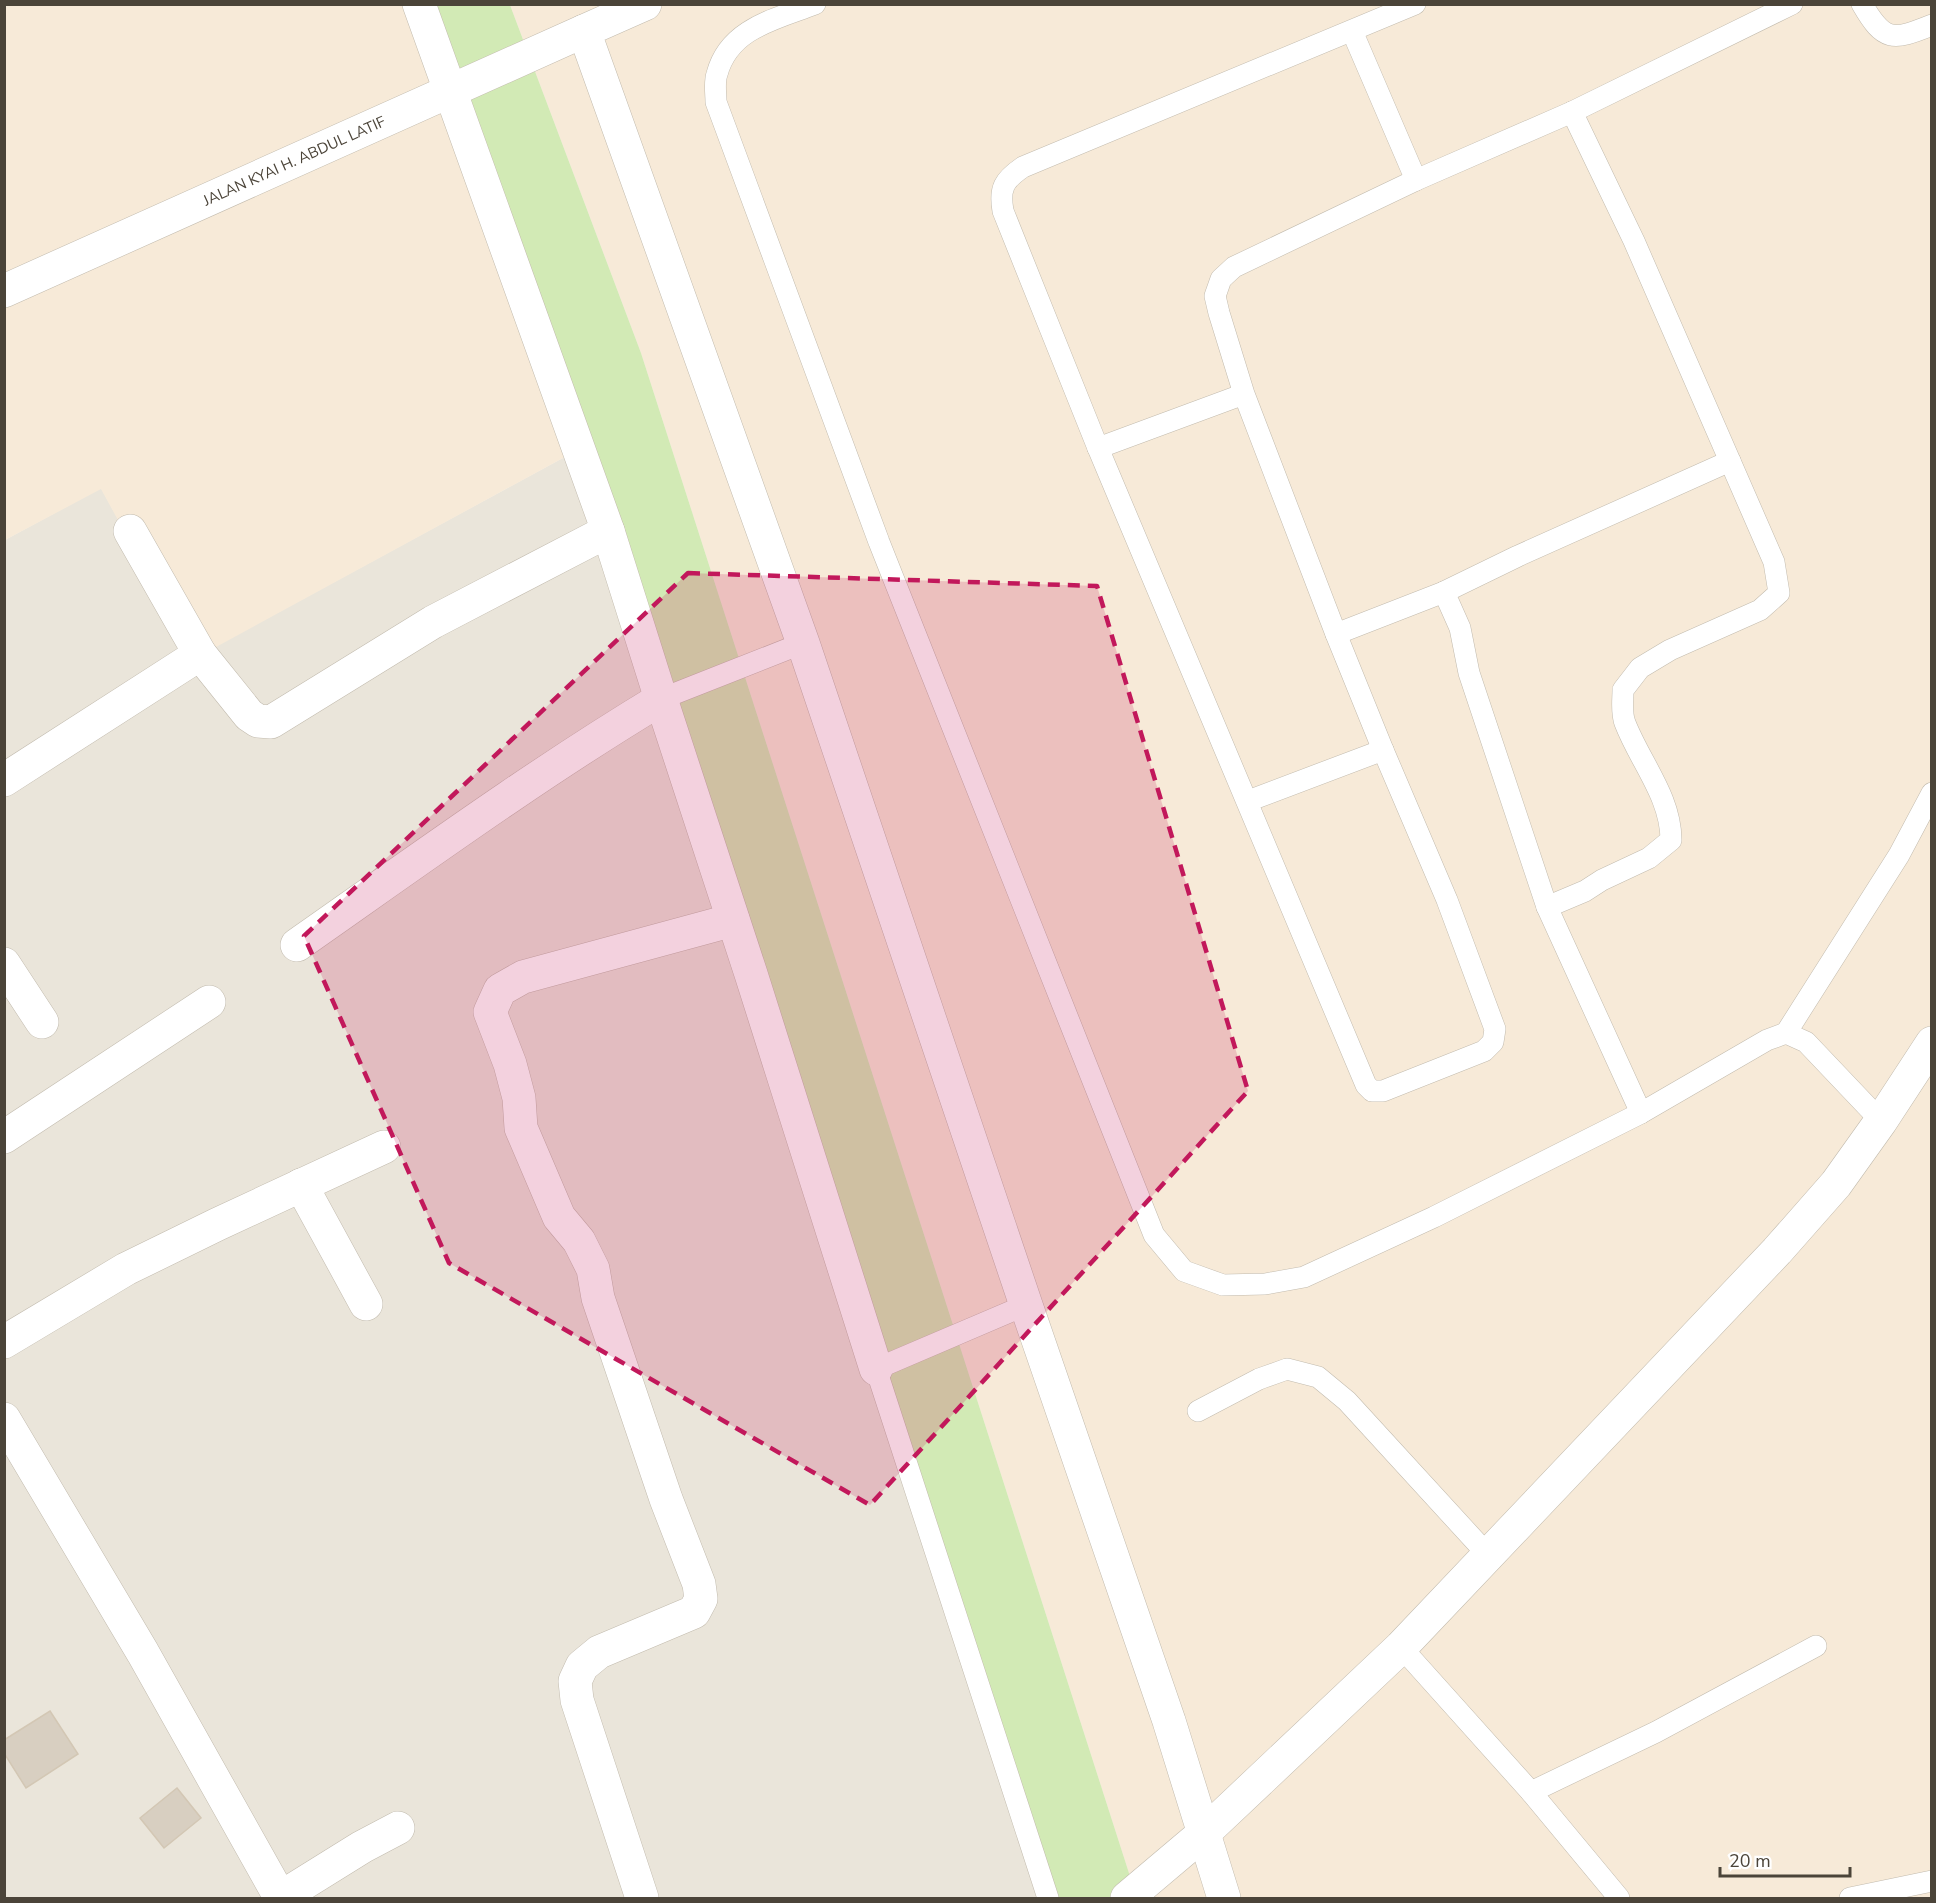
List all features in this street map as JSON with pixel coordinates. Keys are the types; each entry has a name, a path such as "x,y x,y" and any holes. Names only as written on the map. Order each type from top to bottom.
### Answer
{"street":[{"path":"419,4 452,90 608,531 876,1369"},
{"name":"JALAN KYAI H. ABDUL LATIF","path":"4,291 645,4"},
{"path":"584,31 803,643 1169,1721 1224,1899"},
{"path":"130,531 200,654 249,715 258,721 271,722 433,621 608,531"},
{"path":"4,780 200,654"},
{"path":"297,945 521,789 660,699"},
{"path":"642,1899 577,1700 574,1681 582,1666 599,1652 694,1611 701,1599 699,1584 666,1499 602,1309 593,1269 579,1241 559,1216 521,1128 519,1098 510,1064 490,1012 500,990 524,977 733,920"},
{"path":"4,964 42,1022"},
{"path":"4,1137 209,1002"},
{"path":"1127,1899 1204,1833 1401,1647 1777,1251 1836,1184 1932,1043"},
{"path":"4,1342 126,1269 384,1147"},
{"path":"302,1185 366,1304"},
{"path":"4,1419 142,1653 280,1898 362,1847 398,1828"}],"lane":[{"path":"815,4 755,27 738,38 725,56 716,75 716,102 879,542 1154,1235 1184,1271 1223,1285 1265,1284 1304,1277 1434,1217 1641,1113 1767,1040 1786,1033 1899,855 1932,793"},
{"path":"1415,4 1023,167 1011,175 1003,186 1000,196 1002,211 1098,448 1366,1085 1372,1091 1383,1091 1484,1051 1493,1042 1495,1029 1447,900 1336,634 1245,394 1215,296 1221,279 1234,267 1416,180 1572,112 1750,13 1792,4"},
{"path":"1862,4 1876,27 1887,35 1902,36 1932,25"},
{"path":"1352,31 1416,180"},
{"path":"1547,907 1585,891 1602,880 1649,858 1671,840 1671,823 1660,794 1624,720 1623,690 1640,668 1670,651 1760,610 1779,593 1774,562 1634,241 1572,112"},
{"path":"1098,448 1245,394"},
{"path":"1336,634 1444,592 1518,556 1730,461"},
{"path":"1444,592 1460,628 1473,684 1547,907 1641,1113"},
{"path":"660,699 803,643"},
{"path":"1248,801 1383,750"},
{"path":"1786,1033 1806,1042 1881,1120"},
{"path":"1026,1305 876,1369 1048,1899"},
{"path":"1198,1411 1260,1379 1287,1369 1318,1377 1347,1401 1488,1555"},
{"path":"1531,1792 1656,1732 1816,1646"},
{"path":"1401,1647 1531,1792 1619,1899"},
{"path":"1850,1899 1932,1881"}],"highlighted area":[{"path":"688,573 1097,586 1248,1091 870,1505 449,1263 304,936"}],"shaded area":[{"path":"5,5 413,5 585,446 194,659 101,489 5,540"},
{"path":"510,5 1931,5 1931,1898 1137,1898 641,353"},
{"path":"585,446 1041,1898 5,1898 5,540 101,488 194,658"}],"green space":[{"path":"413,5 510,5 641,353 1137,1898 1041,1898 585,446"}],"building":[{"path":"50,1711 78,1754 26,1788 4,1753 4,1740"},
{"path":"177,1788 201,1818 164,1848 140,1818"}]}
